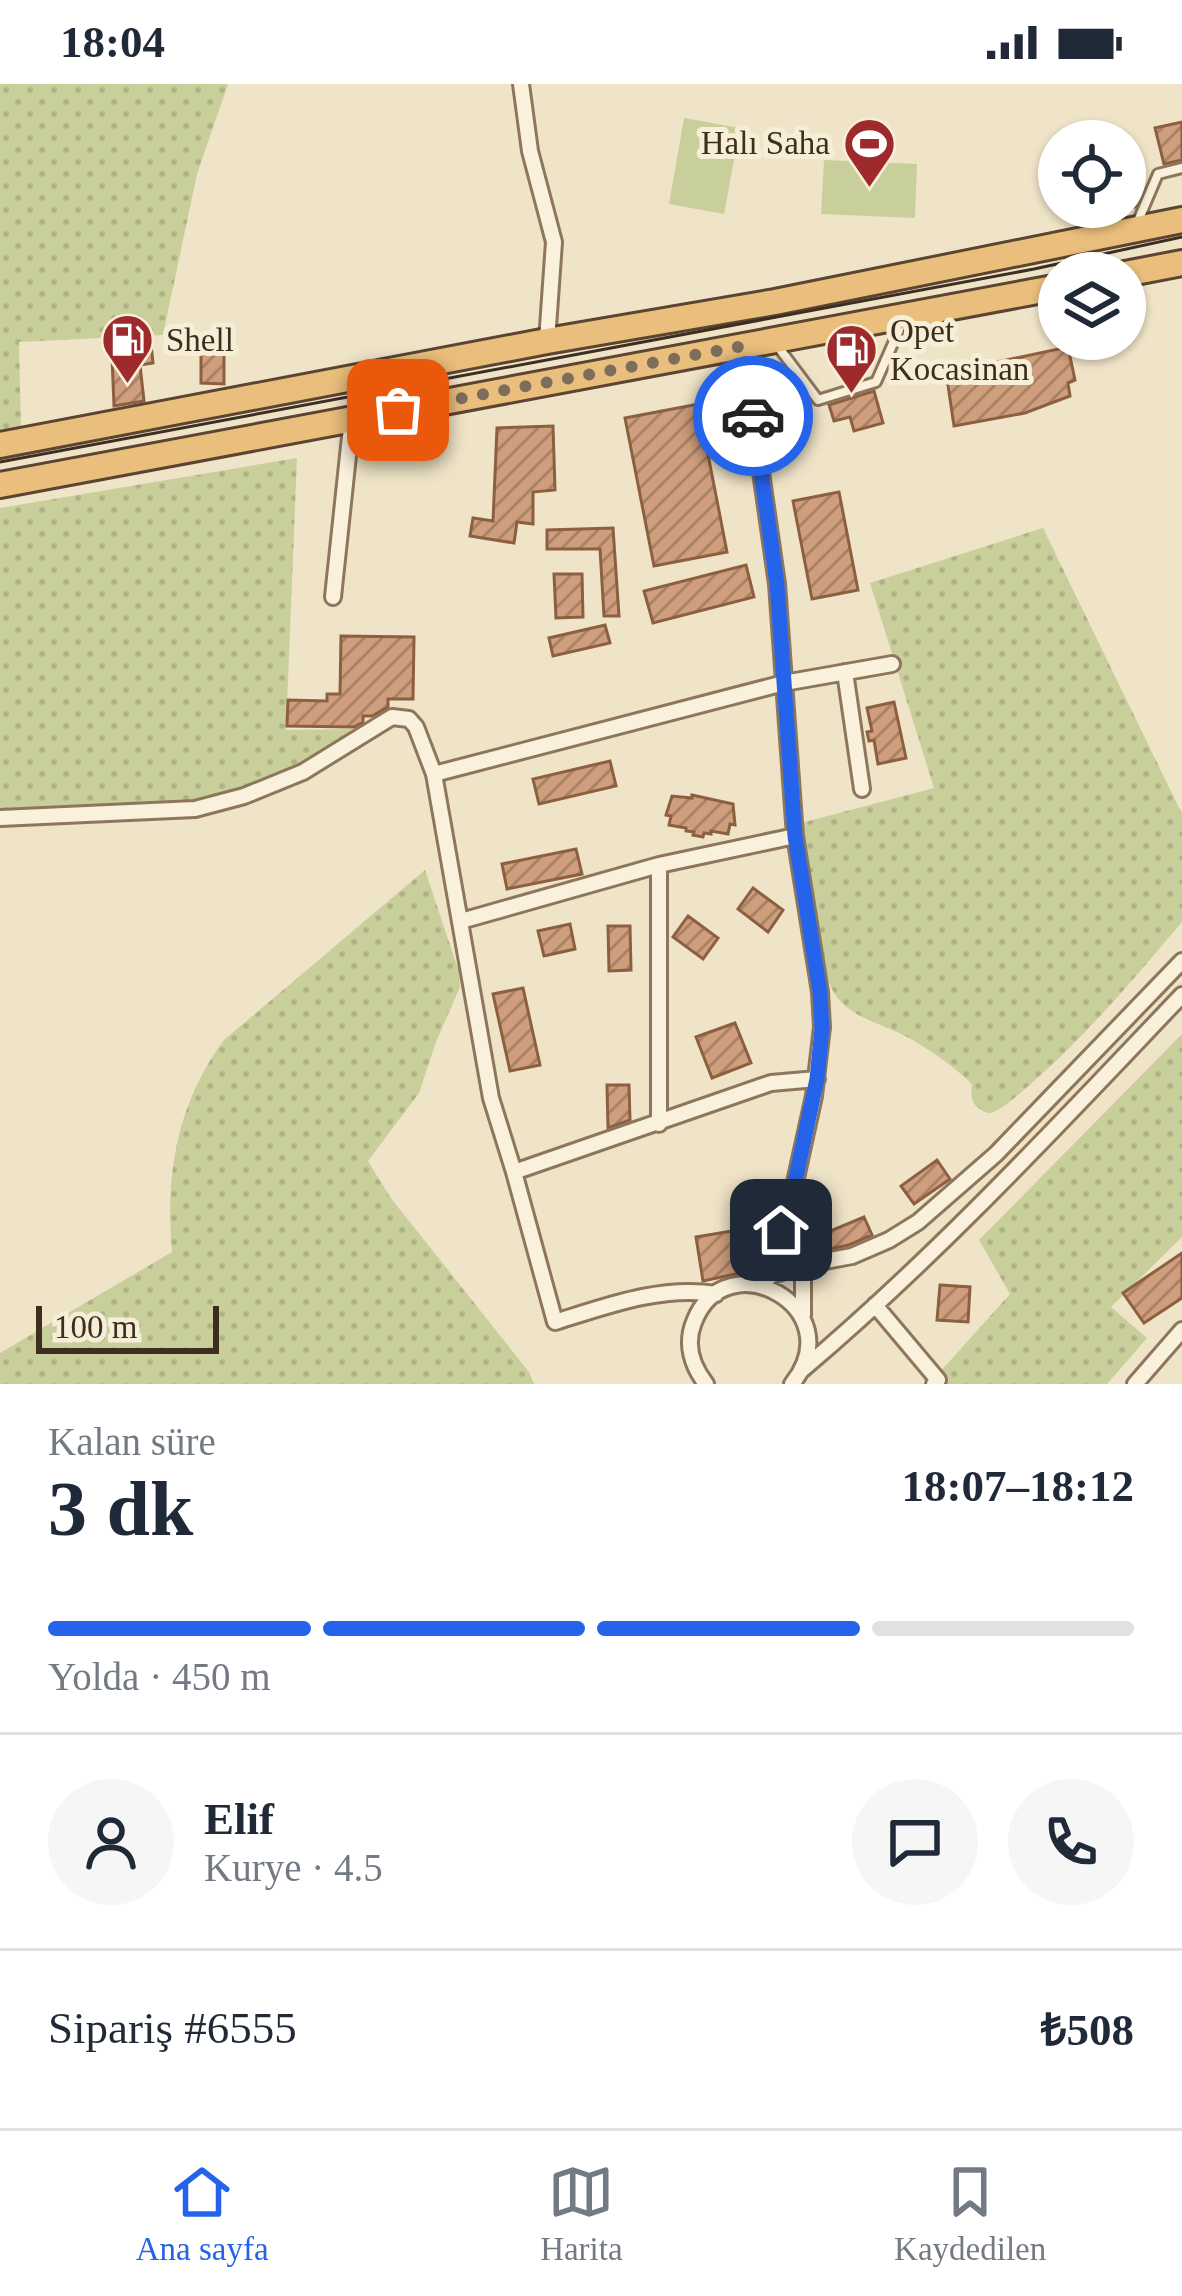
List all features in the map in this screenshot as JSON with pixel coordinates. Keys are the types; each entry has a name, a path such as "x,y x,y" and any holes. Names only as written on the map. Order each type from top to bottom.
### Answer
{"highway":[{"path":"0,445 775,302 1182,220"},
{"path":"1146,270 1182,263"},
{"path":"0,485 1038,291"}],"street":[{"path":"521,84 533,166 554,242 547,341"},
{"path":"743,346 777,584 795,836 822,1028 817,1079 792,1196 767,1282"},
{"path":"333,597 352,418"},
{"path":"434,774 784,682 892,664"},
{"path":"844,672 862,789"},
{"path":"0,818 217,804 303,772 386,720 409,719 434,774 491,1098 555,1322 626,1300 694,1291 716,1294 767,1282 803,1265 871,1249 906,1230 996,1154 1182,961"},
{"path":"461,921 659,865 795,836"},
{"path":"658,1124 659,865"},
{"path":"792,1384 1018,1166 1182,995"},
{"path":"514,1172 772,1083 817,1079"},
{"path":"792,1196 808,1340 802,1370"},
{"path":"767,1282 792,1303 803,1320"},
{"path":"706,1384 695,1367 690,1337 701,1308 716,1294"},
{"path":"875,1305 938,1380 934,1384"},
{"path":"1135,1384 1182,1331"}],"lane":[{"path":"1134,231 1158,174 1182,167"},
{"path":"772,339 818,400 876,382 905,316"}],"green space":[{"path":"0,84 228,84 197,174 163,335 19,342 21,430 0,433"},
{"path":"684,118 740,128 724,214 669,204"},
{"name":"Halı Saha","path":"824,160 917,164 915,218 821,214"},
{"path":"297,458 286,730 353,729 274,776 208,798 139,808 0,812 0,508"},
{"path":"1043,528 1182,814 1182,922 1074,1044 1012,1101 989,1113 974,1104 972,1084 950,1065 909,1038 860,1016 832,990 801,823 934,788 870,583"},
{"path":"425,870 460,987 419,1093 368,1161 390,1197 534,1384 0,1384 0,1353 172,1252 171,1195 178,1141 208,1064 224,1040"},
{"path":"1182,1034 1182,1237 1111,1307 1147,1338 1107,1384 942,1384 939,1373 1010,1294 979,1240"}],"building":[{"path":"1182,122 1182,160 1164,164 1155,128"},
{"path":"151,344 153,363 140,365 144,401 114,406 112,357 141,354 141,345"},
{"path":"201,350 224,350 224,384 201,383"},
{"path":"1038,353 1038,360 1071,360 1075,380 1068,383 1070,396 1025,413 954,426 945,365 970,361 973,367"},
{"path":"874,391 883,423 854,431 850,417 834,421 829,405"},
{"path":"720,400 726,430 704,434 727,552 654,566 625,418"},
{"path":"553,426 555,490 533,492 533,524 517,522 514,543 470,536 473,518 493,521 497,428"},
{"path":"839,492 858,590 812,599 793,501"},
{"path":"613,528 619,616 604,616 600,549 547,549 547,530"},
{"path":"746,565 754,597 653,623 644,591"},
{"path":"554,574 582,574 583,617 556,618"},
{"path":"605,625 610,643 553,656 549,638"},
{"path":"341,636 414,637 413,699 388,699 388,707 363,716 363,722 354,727 287,726 288,700 327,701 327,694 340,694"},
{"path":"894,702 906,758 878,764 874,740 869,741 867,732 872,731 867,708"},
{"path":"610,761 616,786 539,804 533,779"},
{"path":"672,796 733,804 735,825 730,824 728,834 711,831 703,837 669,825 671,816 666,815"},
{"path":"576,849 582,874 507,889 502,864"},
{"path":"753,888 783,910 768,932 738,909"},
{"path":"688,916 718,938 703,959 673,937"},
{"path":"570,924 575,949 544,956 538,931"},
{"path":"608,926 630,926 631,970 609,971"},
{"path":"523,988 540,1065 510,1071 493,994"},
{"path":"735,1023 751,1063 712,1078 696,1037"},
{"path":"607,1085 629,1085 630,1120 608,1128"},
{"path":"937,1160 950,1179 914,1204 901,1186"},
{"path":"864,1217 872,1235 829,1249 823,1234"},
{"path":"738,1230 745,1272 703,1281 696,1237"},
{"path":"1182,1253 1182,1298 1144,1323 1123,1293"},
{"path":"940,1285 970,1287 968,1322 937,1320"}],"tram line":[{"path":"0,462 1034,269 1182,237"}],"way so far":[{"path":"398,410 743,346 753,416"}],"place":[{"name":"Halı Saha","path":"869,189"},
{"name":"Shell","path":"127,386"},
{"name":"Opet Kocasinan","path":"851,396"}],"route":[{"path":"753,416 777,584 795,836 822,1028 817,1079 781,1230"}]}
